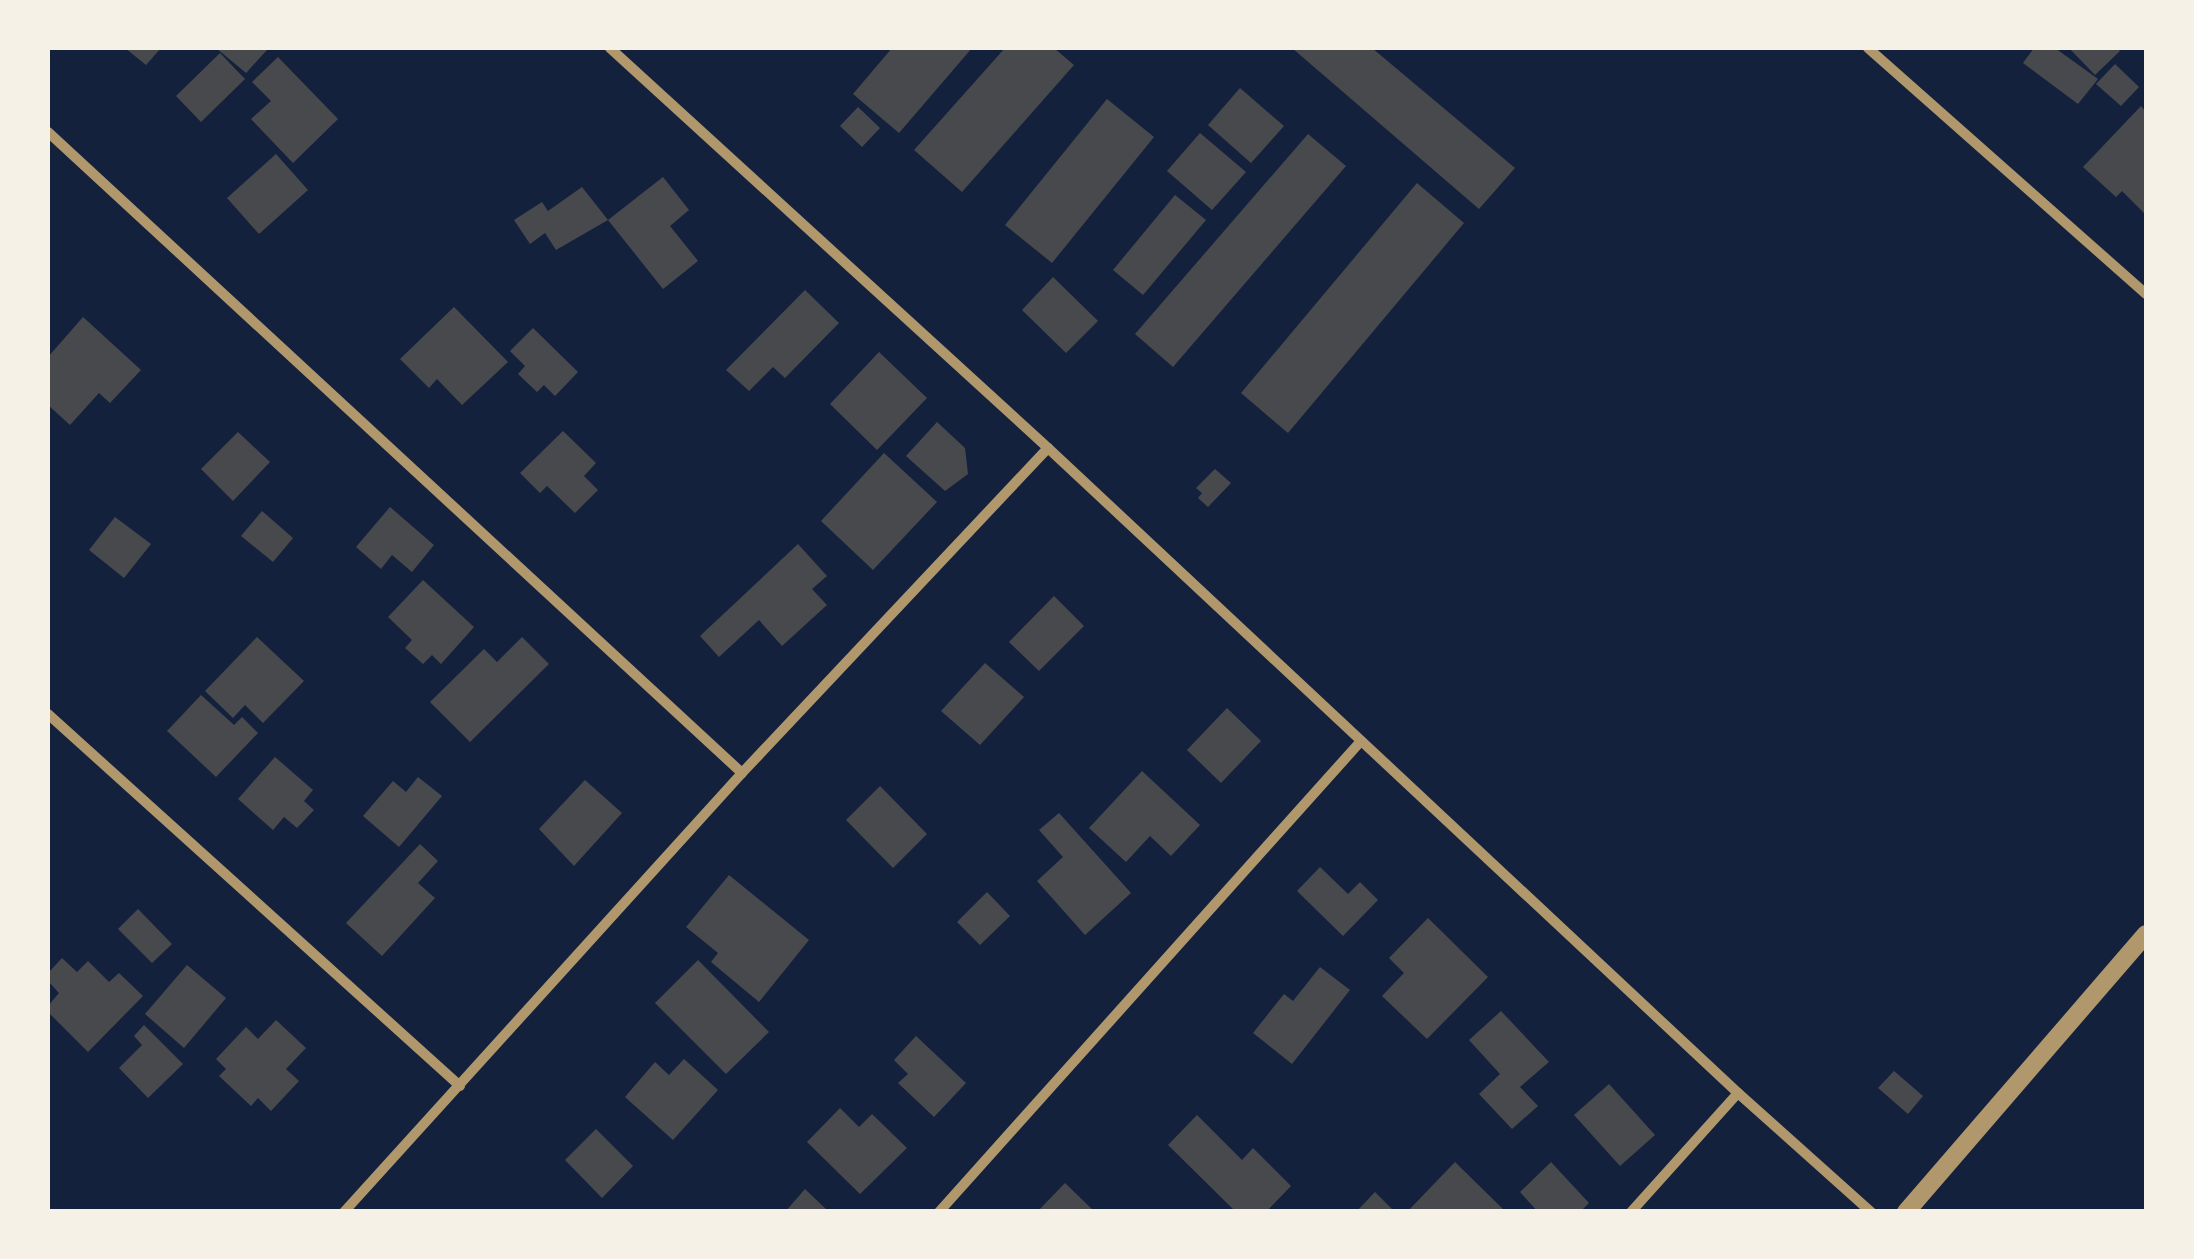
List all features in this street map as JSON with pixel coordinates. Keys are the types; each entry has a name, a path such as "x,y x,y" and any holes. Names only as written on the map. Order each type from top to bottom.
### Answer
{"street":[{"path":"610,48 1048,448 1738,1093 1871,1212"},
{"path":"1868,48 2146,294"},
{"path":"48,132 742,773"},
{"path":"344,1212 742,773 1048,448"},
{"path":"48,714 460,1086"},
{"path":"938,1212 1360,741"},
{"path":"1906,1212 2146,934"},
{"path":"1631,1212 1738,1093"}],"building":[{"path":"125,48 161,48 146,65"},
{"path":"216,48 264,48 267,50 246,73"},
{"path":"892,48 972,48 899,133 853,94"},
{"path":"1005,48 1054,48 1074,65 962,192 914,150"},
{"path":"1292,48 1372,48 1515,168 1479,209"},
{"path":"2034,48 2055,48 2098,79 2078,104 2023,63"},
{"path":"2069,48 2116,48 2120,51 2095,75"},
{"path":"220,53 245,79 201,122 176,96"},
{"path":"278,57 338,119 293,163 251,119 271,101 252,82"},
{"path":"2115,64 2139,87 2121,106 2096,84"},
{"path":"1240,88 1284,126 1251,163 1208,125"},
{"path":"1107,99 1154,137 1052,263 1005,225"},
{"path":"2141,106 2146,112 2146,215 2122,191 2116,197 2083,167"},
{"path":"858,107 880,128 862,147 840,126"},
{"path":"1200,133 1246,172 1212,210 1167,171"},
{"path":"1308,134 1346,166 1173,367 1135,334"},
{"path":"276,154 308,190 259,234 227,198"},
{"path":"663,177 689,210 670,226 698,261 663,289 608,220"},
{"path":"1417,183 1464,223 1288,433 1241,393"},
{"path":"582,187 608,220 556,250 545,233 530,244 514,220 542,202 548,211"},
{"path":"1175,195 1206,220 1143,295 1113,270"},
{"path":"1053,277 1098,321 1066,353 1022,310"},
{"path":"805,290 839,323 785,378 773,367 749,391 726,370"},
{"path":"454,307 508,362 462,405 437,379 429,388 400,359"},
{"path":"83,317 141,370 110,403 99,393 70,425 48,405 48,357"},
{"path":"533,328 578,372 555,396 544,385 537,392 518,374 525,366 510,351"},
{"path":"879,352 927,398 877,450 830,404"},
{"path":"937,422 965,448 968,474 945,491 906,456"},
{"path":"563,431 596,463 584,476 598,490 575,513 547,486 540,493 520,473"},
{"path":"238,432 270,462 233,501 201,469"},
{"path":"884,453 937,502 873,570 821,521"},
{"path":"1215,469 1231,483 1208,507 1198,498 1202,493 1196,488"},
{"path":"390,507 434,545 412,572 392,555 381,569 356,547"},
{"path":"262,511 293,538 273,562 241,536"},
{"path":"115,517 151,544 124,578 89,550"},
{"path":"798,544 827,576 812,589 827,605 782,646 759,620 719,657 700,636"},
{"path":"423,580 474,627 441,664 432,655 423,664 405,648 412,640 388,617"},
{"path":"1054,596 1084,626 1039,671 1009,642"},
{"path":"257,637 304,681 263,723 245,705 233,718 205,691"},
{"path":"522,637 549,664 470,742 430,702 484,649 497,662"},
{"path":"985,663 1024,697 980,745 941,711"},
{"path":"201,695 234,725 242,717 258,733 216,777 167,731"},
{"path":"1227,708 1261,741 1221,783 1187,750"},
{"path":"275,757 313,790 304,801 314,810 297,828 284,817 273,830 238,799"},
{"path":"1142,771 1200,825 1171,856 1150,836 1126,862 1089,828"},
{"path":"418,777 442,796 399,847 363,816 393,781 406,792"},
{"path":"585,780 622,813 574,866 539,829"},
{"path":"880,786 927,834 893,868 846,820"},
{"path":"1059,813 1131,893 1085,935 1037,881 1063,857 1039,830"},
{"path":"420,844 438,861 418,883 435,898 382,956 346,923"},
{"path":"1320,867 1348,894 1360,882 1378,900 1343,936 1297,891"},
{"path":"729,875 809,940 759,1002 711,962 718,953 686,927"},
{"path":"987,892 1010,916 980,945 957,922"},
{"path":"138,909 172,944 152,963 118,929"},
{"path":"1428,918 1488,977 1427,1039 1382,996 1404,973 1389,958"},
{"path":"62,958 77,972 88,961 109,982 119,973 143,996 88,1052 48,1012 48,1006 59,993 48,981 48,973"},
{"path":"698,960 769,1032 726,1074 655,1003"},
{"path":"187,965 226,998 184,1048 145,1014"},
{"path":"1320,967 1350,990 1292,1064 1253,1033 1284,994 1293,1001"},
{"path":"1501,1011 1549,1062 1520,1087 1538,1106 1512,1129 1479,1094 1500,1074 1469,1040"},
{"path":"276,1020 306,1048 286,1069 299,1081 271,1111 258,1098 251,1106 219,1076 226,1069 216,1059 246,1027 258,1039"},
{"path":"144,1025 183,1064 148,1098 119,1068 142,1045 134,1036"},
{"path":"916,1036 966,1083 934,1117 898,1083 908,1074 894,1060"},
{"path":"684,1059 718,1090 673,1140 625,1097 655,1062 669,1075"},
{"path":"1894,1071 1923,1096 1908,1114 1878,1088"},
{"path":"1609,1084 1655,1135 1620,1166 1574,1115"},
{"path":"840,1108 859,1127 872,1114 907,1148 860,1194 807,1142"},
{"path":"1197,1115 1242,1160 1253,1148 1291,1186 1266,1212 1236,1212 1168,1145"},
{"path":"596,1129 633,1166 602,1198 565,1160"},
{"path":"1455,1162 1506,1212 1407,1212"},
{"path":"1551,1162 1589,1203 1580,1212 1538,1212 1520,1192"},
{"path":"1065,1183 1095,1212 1037,1212"},
{"path":"805,1189 829,1212 785,1212"},
{"path":"1375,1192 1395,1212 1356,1212"}]}
